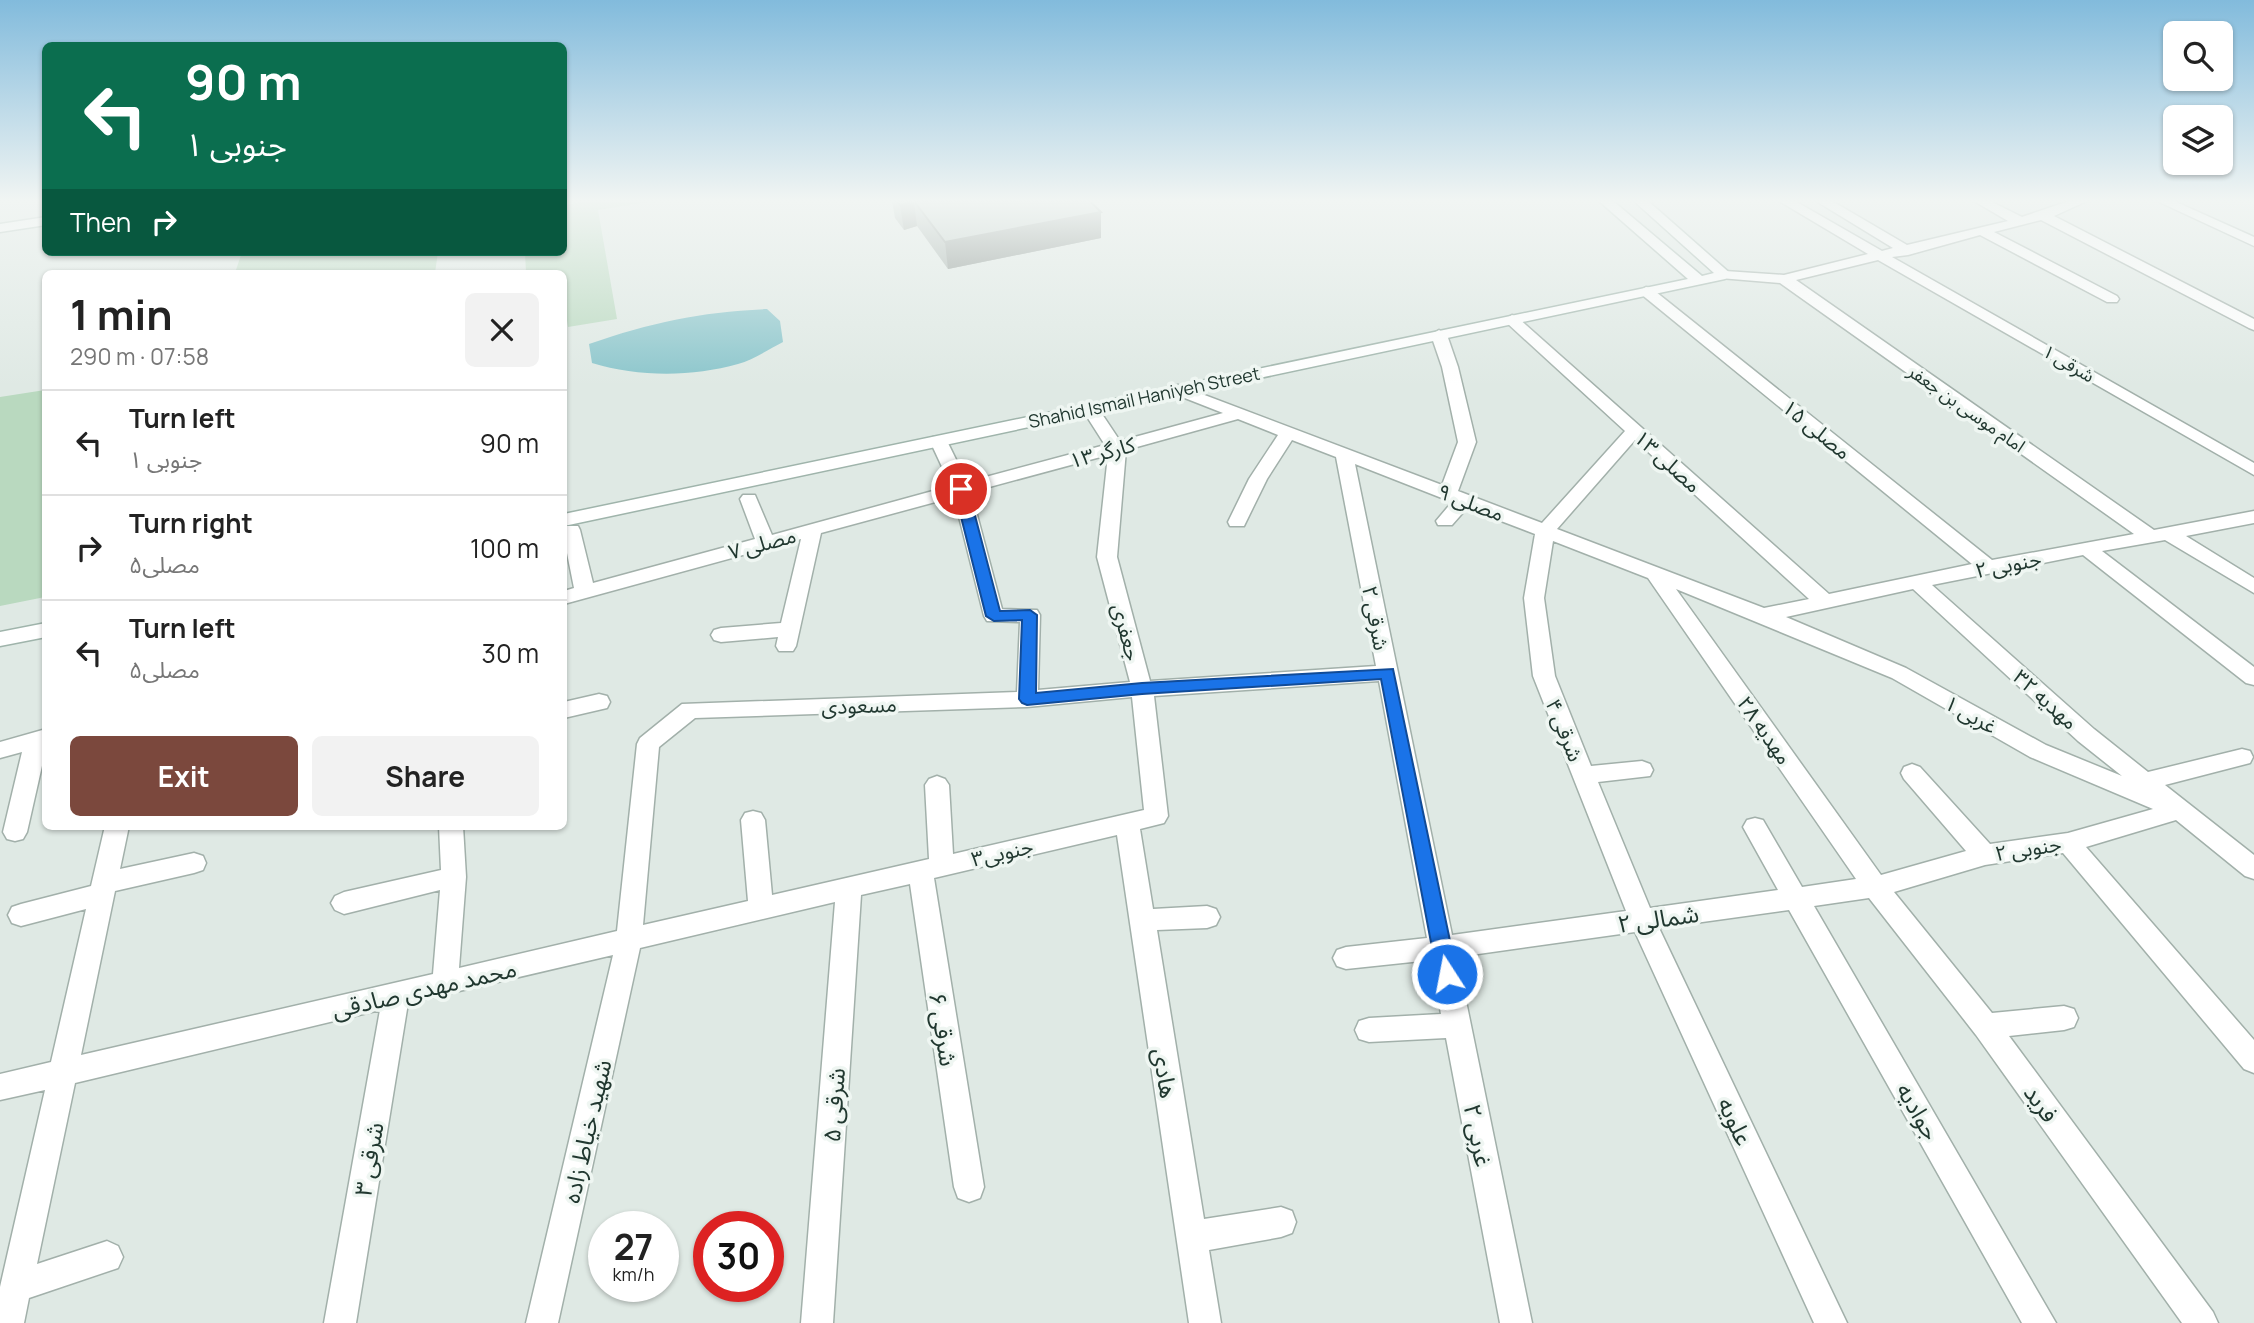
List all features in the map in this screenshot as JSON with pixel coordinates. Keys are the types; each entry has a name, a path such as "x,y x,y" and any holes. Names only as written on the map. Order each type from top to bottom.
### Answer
{"street":[{"path":"1678,263 1698,280"},
{"path":"1711,263 1725,275"},
{"path":"1784,279 1857,263"},
{"name":"شرقی ۱","path":"1893,263 2254,470"},
{"path":"2043,263 2112,299"},
{"path":"2133,263 2254,325"},
{"name":"Shahid Ismail Haniyeh Street","path":"568,525 939,441 1698,280 1725,275 1784,279"},
{"name":"امام موسی بن جعفر","path":"1784,279 2159,534 2254,587"},
{"name":"مصلی ۱۵","path":"1646,291 1988,567"},
{"name":"مصلی ۱۳","path":"1512,320 1825,602"},
{"path":"1439,335 1450,367 1467,442 1456,496 1445,521"},
{"name":"مصلی ۹","path":"1178,390 1763,615"},
{"path":"1090,409 1117,449"},
{"name":"کارگر ۱۳","path":"961,489 1117,449 1242,413"},
{"path":"1545,531 1635,430"},
{"path":"1237,522 1258,479 1289,431"},
{"path":"939,441 961,489 994,616 1030,615 1027,699"},
{"name":"جعفری","path":"1117,449 1107,557 1142,689 1156,816"},
{"name":"۲ شرقی","path":"1344,452 1442,948"},
{"name":"مصلی ۷","path":"567,596 961,489"},
{"path":"749,499 765,542"},
{"name":"جنوبی ۲","path":"1763,615 1988,567 2254,517"},
{"path":"568,525 585,591"},
{"path":"722,635 788,637 813,529"},
{"name":"۴ شرقی","path":"1545,531 1534,598 1544,676 1642,920"},
{"path":"2088,550 2254,678"},
{"name":"مهدیه ۲۸","path":"1655,573 1875,887"},
{"name":"مهدیه ۳۲","path":"1918,583 2086,735 2251,863"},
{"name":"۱ غربی","path":"1763,615 1899,673 2038,751 2180,810"},
{"path":"0,639 42,630"},
{"name":"مسعودی","path":"690,710 1027,699 1387,673"},
{"path":"567,709 599,702"},
{"name":"شهید خیاط زاده","path":"542,1323 629,940 648,744 690,710"},
{"path":"0,750 41,738"},
{"path":"15,832 41,738"},
{"path":"2144,782 2242,757"},
{"path":"1584,775 1642,770"},
{"path":"1912,774 1985,855"},
{"name":"۶ شرقی","path":"937,785 931,869 968,1187"},
{"name":"۲ جنوبی","path":"1875,887 1985,855 2068,843 2180,810"},
{"name":"جنوبی۳","path":"849,888 1156,816"},
{"path":"753,820 761,909"},
{"name":"هادی","path":"1126,823 1205,1323"},
{"name":"جوادیه","path":"1755,827 2040,1323"},
{"path":"8,1323 116,830"},
{"path":"445,983 454,877 451,830"},
{"path":"2068,843 2254,1060"},
{"path":"21,915 194,863"},
{"path":"344,903 454,877"},
{"name":"۲ شمالی","path":"1346,958 1442,948 1875,887"},
{"name":"فرید","path":"1875,887 1986,1026 2202,1323"},
{"name":"محمد مهدی صادقی","path":"0,1087 849,888"},
{"name":"۵ شرقی","path":"817,1323 849,888"},
{"path":"1142,920 1207,917"},
{"name":"علویه","path":"1642,920 1831,1323"},
{"name":"۲ غربی","path":"1442,948 1516,1323"},
{"name":"۳ شرقی","path":"340,1323 396,994"},
{"path":"1986,1026 2064,1018"},
{"path":"1369,1030 1457,1025"},
{"path":"1192,1237 1281,1222"},
{"path":"16,1287 107,1257"}],"green space":[{"path":"238,263 436,263 435,270 236,270"},
{"path":"526,263 607,263 617,319 568,327 567,270 526,270"},
{"path":"42,390 42,598 0,606 0,397"}],"water":[{"path":"767,309 780,321 783,342 738,364 665,374 628,371 592,363 589,344 612,336 698,316"}],"route":[{"path":"961,489 994,616 1030,615 1027,699 1387,673 1447,974"}]}
